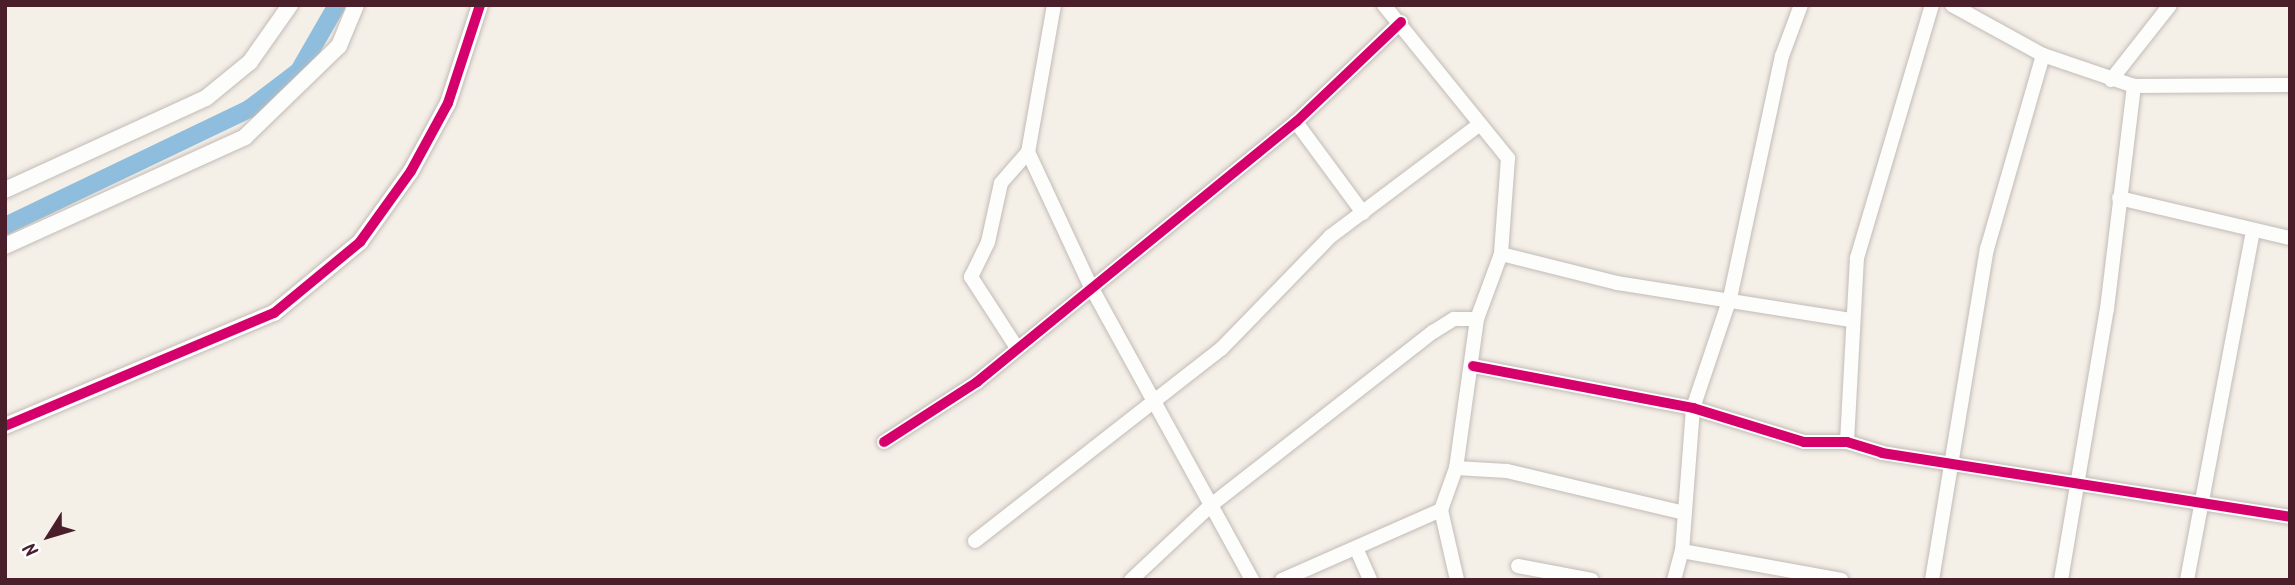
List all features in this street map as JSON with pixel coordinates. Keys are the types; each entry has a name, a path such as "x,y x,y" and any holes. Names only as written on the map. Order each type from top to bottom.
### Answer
{"street":[{"path":"5,190 206,98 250,62 290,5"},
{"path":"5,246 245,137 338,46 356,5"},
{"path":"5,426 274,313 360,242 411,171 448,103 480,5"},
{"path":"1017,348 971,277 988,242 1002,183 1028,152 1055,5"},
{"path":"1384,5 1401,22 1479,125 1508,158 1501,254 1477,319 1473,366 1457,468 1441,510 1457,580"},
{"path":"1674,580 1682,551 1693,408 1730,298 1782,56 1801,5"},
{"path":"1847,442 1850,320 1857,258 1932,5"},
{"path":"1952,5 1973,10 2043,55 2134,86 2290,85"},
{"path":"2111,80 2170,5"},
{"path":"884,442 1017,348 1090,285 1296,122 1401,22"},
{"path":"1931,580 1987,249 2043,55"},
{"path":"2061,580 2134,86"},
{"path":"1296,122 1363,213"},
{"path":"975,541 1158,400 1363,213 1479,125"},
{"path":"1028,152 1090,285 1158,400 1210,506 1252,580"},
{"path":"2119,198 2290,238"},
{"path":"2187,580 2253,230"},
{"path":"1501,254 1617,283 1730,298 1850,320"},
{"path":"1131,580 1210,506 1433,332 1454,319 1477,319"},
{"path":"1473,366 1693,408 1804,442 1847,442 2076,484 2290,517"},
{"path":"1457,468 1507,471 1684,513"},
{"path":"1282,580 1441,510"},
{"path":"1356,548 1370,580"},
{"path":"1682,551 1841,580"},
{"path":"1518,566 1592,580"}],"waterway":[{"path":"5,226 249,109 299,71 337,5"}],"cycle path":[{"path":"5,426 274,313 360,242 411,171 448,103 480,5"},
{"path":"884,442 977,382 1296,122 1401,22"},
{"path":"1473,366 1693,408 1804,442 1847,442 1882,453 2290,517"}]}
